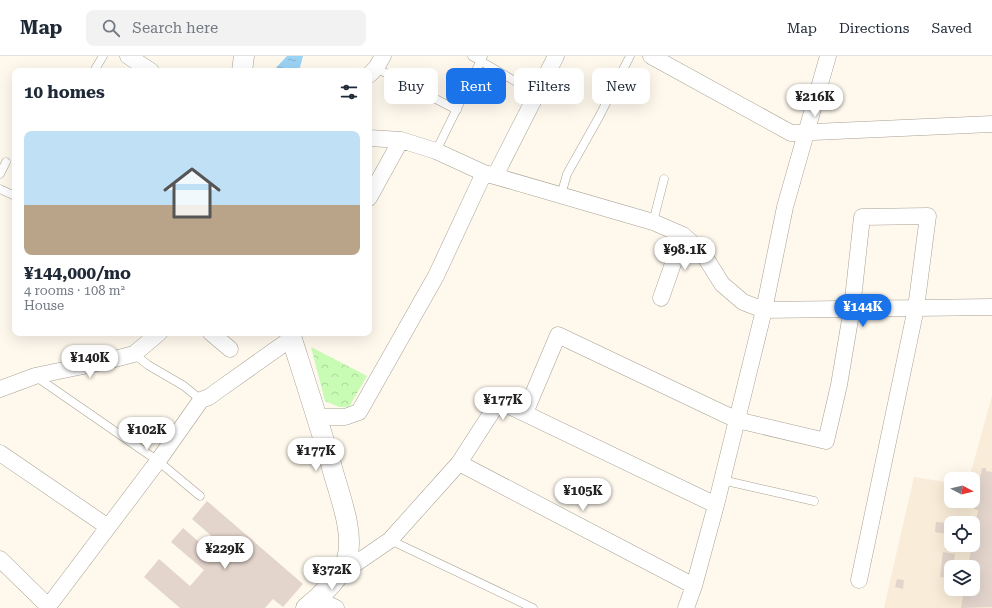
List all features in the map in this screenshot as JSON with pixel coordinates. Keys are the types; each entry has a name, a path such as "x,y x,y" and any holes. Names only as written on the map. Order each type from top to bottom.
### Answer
{"street":[{"path":"128,56 146,68"},
{"path":"242,68 244,56"},
{"path":"550,68 556,56"},
{"path":"651,56 791,133 992,124"},
{"path":"686,608 694,586 716,505 737,420 764,310 785,207 828,56"},
{"path":"317,417 345,418 359,412 436,276 489,174 531,104"},
{"path":"372,138 401,140 436,151 489,174 653,222 683,235 702,252 722,284 743,302 764,310 992,307"},
{"path":"372,193 401,140"},
{"path":"525,413 558,335 737,420 826,441 839,385 852,308 862,217 928,216 916,308 859,580"},
{"path":"661,298 683,235"},
{"path":"0,389 35,376 134,354 155,336"},
{"path":"214,336 230,349"},
{"path":"0,559 47,607 158,461 200,400 208,397 220,389 291,336"},
{"path":"292,336 348,527 349,544 347,560 339,574 312,604"},
{"path":"339,574 390,540 459,463 499,401 716,505"},
{"path":"0,453 108,527"},
{"path":"459,463 694,586"},
{"path":"312,604 336,608"}],"lane":[{"path":"96,68 103,56"},
{"path":"472,56 482,59 514,79"},
{"path":"561,195 567,174 599,117 630,56"},
{"path":"436,151 482,59"},
{"path":"376,66 457,110"},
{"path":"0,174 6,162"},
{"path":"653,222 664,178"},
{"path":"0,189 12,195"},
{"path":"992,302 992,307"},
{"path":"134,354 148,365 184,386 200,400"},
{"path":"35,376 158,461 200,496"},
{"path":"722,480 814,501"},
{"path":"390,540 533,608"}],"shaded area":[{"path":"992,396 992,608 884,608 914,477 944,482 944,508 980,508 980,472 971,472"}],"green space":[{"path":"311,347 367,376 349,407 339,407 325,401"}],"water":[{"path":"287,56 303,56 300,68 276,68"}],"building":[{"path":"982,468 986,468 986,471 992,472 992,607 961,608 963,596 980,596 980,560 969,560 971,552 980,552 980,516 977,516 978,510 974,509 980,508 980,478"},
{"path":"207,501 303,584 283,607 273,599 265,608 180,608 144,577 159,559 190,586 204,570 171,542 183,528 215,556 223,546 192,519"},
{"path":"936,522 944,523 944,533 935,532"},
{"path":"943,552 955,554 954,560 944,560 944,578 940,577"},
{"path":"897,579 904,580 903,589 895,587"}]}
